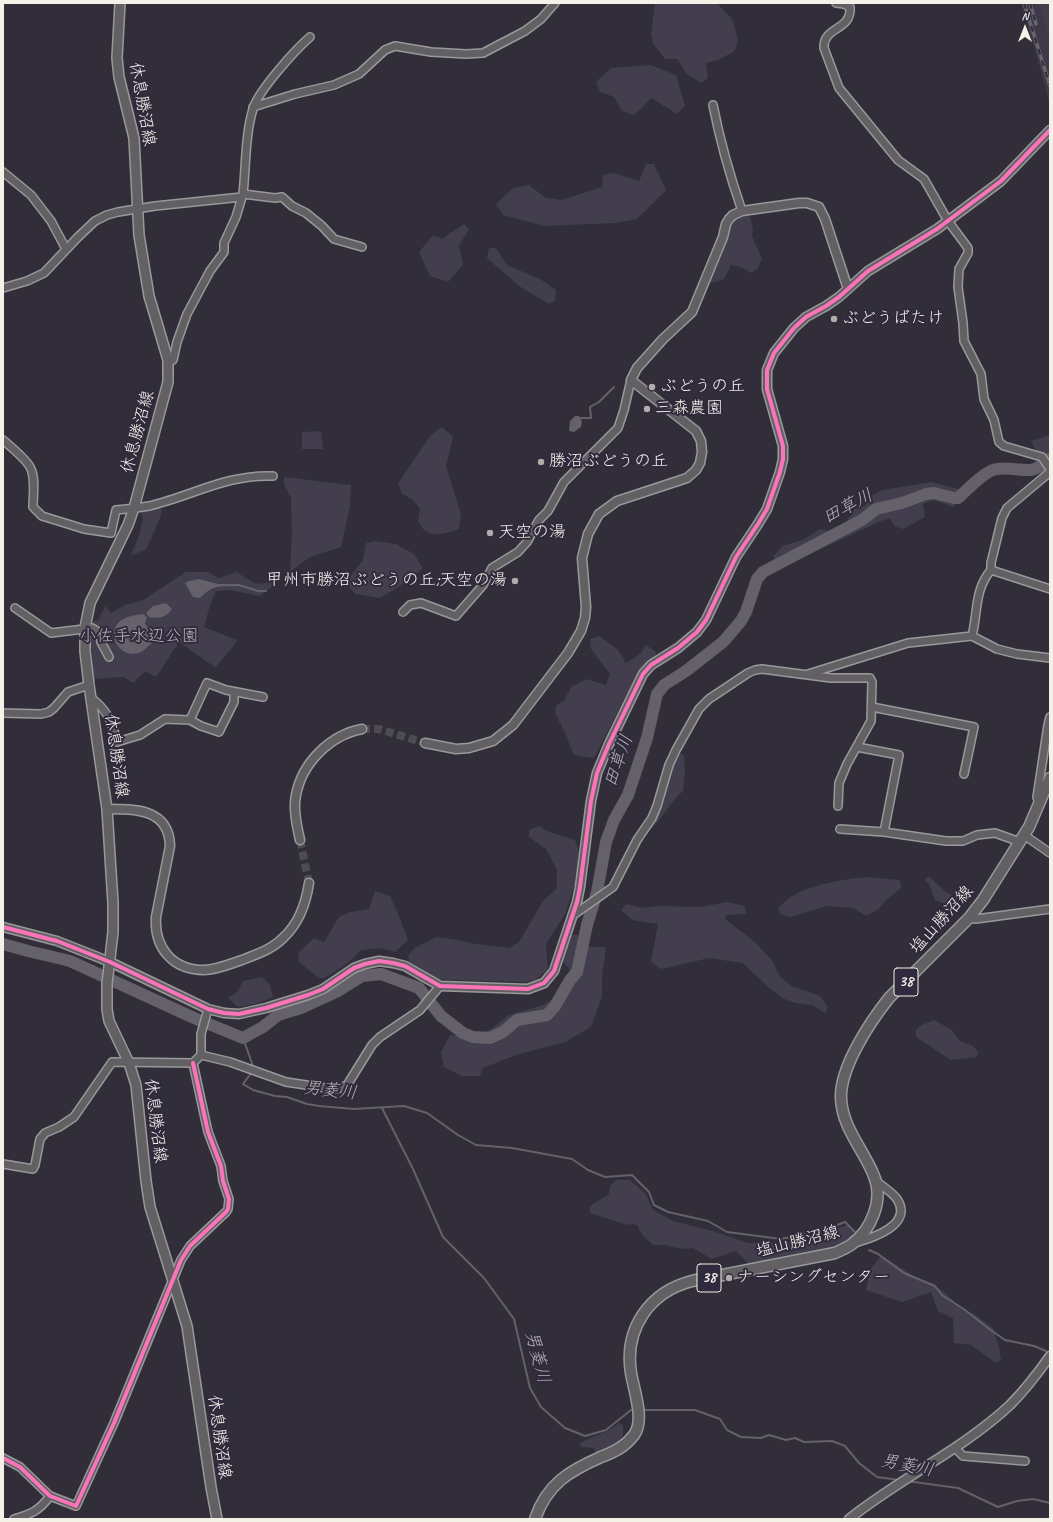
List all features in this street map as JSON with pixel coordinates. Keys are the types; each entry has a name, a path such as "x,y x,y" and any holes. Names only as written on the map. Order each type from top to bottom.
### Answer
{"main road":[{"name":"休息勝沼線","path":"120,3 118,58 119,77 134,138 139,235 149,296 168,362 168,382 134,508 128,525 90,603 85,628 89,684 108,809 113,932 107,984 107,1009 109,1021 129,1064 137,1089 150,1207 187,1326 217,1519"},
{"name":"塩山勝沼線","path":"535,1519 542,1501 557,1482 571,1472 618,1450 628,1443 638,1427 639,1419 631,1372 631,1341 638,1322 647,1308 663,1293 692,1281 836,1253 852,1245 860,1238 869,1226 876,1206 877,1193 875,1180 870,1166 848,1127 843,1112 841,1098 845,1070 853,1054 889,998 969,918 983,900 1022,839 1050,778"}],"street":[{"path":"253,107 295,94 334,86 359,74 385,50 395,46 431,52 466,54 483,53 525,31 541,19 555,3"},
{"path":"836,3 850,5 851,14 849,19 829,34 824,43 824,48 839,88 898,160 924,179 948,221 968,248 968,253 959,269 958,287 964,323 964,341 981,374 984,400 994,420 999,442 1004,446 1042,457 1050,469"},
{"path":"168,362 173,360 176,342 192,304 210,271 224,252 224,243 236,217 243,196 249,122 253,107 267,84 298,48 310,37"},
{"path":"713,105 724,154 742,211"},
{"path":"3,927 56,941 208,1009 224,1013 239,1014 308,996 354,968 379,961 405,966 440,986 528,989 547,980 554,971 580,887 591,801 597,773 636,686 643,674 692,638 702,626 736,556 758,524 773,494 783,459 783,446 767,389 767,370 774,353 794,328 806,317 826,306 868,271 921,240 1001,181 1050,132"},
{"path":"3,172 31,195 51,221 66,249"},
{"path":"3,288 27,281 44,273 95,221 107,215 138,209 243,196 282,197 292,206 306,213 322,226 334,239 362,247"},
{"path":"403,612 410,605 421,603 456,616 483,585 492,568 518,552 526,542 539,520 548,511 564,482 618,428 631,380 637,368 692,312 729,219 733,215 742,211 807,203 819,207 825,219 848,289"},
{"path":"425,743 456,749 469,748 493,741 513,726 568,653 581,631 585,618 586,607 582,558 588,534 599,514 617,501 687,478 696,470 700,463 702,446 696,431 631,380"},
{"path":"3,440 30,467 33,476 34,507 42,516 84,529 111,533 116,510 148,506 228,480 259,476 273,476"},
{"path":"972,636 975,624 977,601 981,587 991,570 991,562 1002,518 1007,508 1050,472"},
{"path":"991,570 1050,589"},
{"path":"15,608 51,633 92,628 100,633 101,642 109,657"},
{"path":"806,674 908,643 972,636 997,649 1017,654 1050,658"},
{"path":"572,916 613,887 637,840 652,818 658,806 669,765 699,709 709,699 748,672 762,669 831,678 870,678 872,682 871,721 847,764 840,783 838,806"},
{"path":"190,720 207,683 234,692 263,696"},
{"path":"3,713 34,715 45,713 54,708 68,692 89,684"},
{"path":"91,698 99,704 113,724 117,742 140,735 165,720 190,720 219,732 234,702 234,692"},
{"path":"872,707 974,727 964,774"},
{"path":"1039,804 1037,797 1050,717"},
{"path":"300,840 296,824 296,800 300,782 304,773 323,748 334,740 352,731 362,729"},
{"path":"857,747 899,755 884,832"},
{"path":"108,809 130,810 152,814 167,829 170,836 170,846 155,927 160,946 167,956 182,966 193,969 211,970 268,950 284,938 297,921 307,897 309,883"},
{"path":"840,829 884,832 946,841 963,841 977,835 995,832 1022,839 1050,853"},
{"path":"969,918 976,919 1050,909"},
{"path":"201,1055 230,1062 286,1082 333,1089 341,1088 347,1085 372,1045 380,1037 420,1010 440,986"},
{"path":"3,1164 32,1169 35,1165 40,1139 46,1133 59,1127 74,1117 112,1062 129,1064 193,1063 201,1055 201,1034 208,1009"},
{"path":"3,1458 20,1467 50,1496 76,1506 114,1423 181,1260 190,1246 222,1217 228,1209 229,1199 223,1181 221,1166 208,1132 193,1063"},
{"path":"852,1245 879,1236 895,1225 900,1216 900,1208 897,1199 875,1180"},
{"path":"849,1519 867,1504 955,1448 1010,1405 1050,1356"},
{"path":"955,1448 963,1456 1025,1461"},
{"path":"14,1519 30,1514 39,1509 50,1496"}],"shaded area":[{"path":"1021,3 1038,3 1040,9 1050,45 1050,106 1041,71"},
{"path":"575,416 579,416 582,422 581,427 574,432 569,431 570,421"},
{"path":"199,579 218,584 239,584 239,586 222,586 209,590 200,598 193,597 185,583"},
{"path":"166,603 172,609 164,616 153,618 149,617 146,613 153,606"},
{"path":"144,614 147,618 145,623 152,637 151,644 141,652 134,654 122,650 115,640 114,633 116,627 120,621 126,618"}],"green space":[{"path":"655,3 717,3 732,19 738,39 735,51 718,60 706,63 708,77 702,83 687,74 677,59 665,59 653,44 651,34"},
{"path":"1038,3 1050,3 1050,45 1040,9"},
{"path":"651,65 676,75 685,106 677,114 651,98 633,115 622,111 614,97 600,92 596,82 611,68"},
{"path":"646,164 654,164 666,190 637,219 616,223 544,226 503,215 496,204 513,188 529,185 546,198 562,200 602,187 603,175 614,173 639,181"},
{"path":"750,216 753,229 752,236 762,259 758,268 751,273 741,267 731,265 724,279 712,283 709,280 727,239 730,226 736,218"},
{"path":"464,224 469,229 459,246 463,265 448,282 430,276 419,252 433,235 443,239"},
{"path":"489,248 496,248 507,265 540,279 556,290 555,301 549,304 519,286 487,258"},
{"path":"442,427 453,437 446,466 461,514 459,529 436,534 427,532 422,528 418,521 420,509 412,499 402,494 398,483 431,435"},
{"path":"321,431 323,449 302,449 302,432"},
{"path":"1050,435 1050,463 1045,455 1037,453 1031,441"},
{"path":"284,477 351,485 350,506 341,547 310,557 290,572 292,534 291,497 284,485"},
{"path":"932,482 959,489 962,499 953,507 934,500 923,504 925,517 903,529 894,526 890,518 782,567 773,557 782,546 803,540 820,529 831,531 843,526 855,509 865,506 869,497 882,490"},
{"path":"157,506 162,510 160,518 146,550 131,555 138,539 143,519 140,510"},
{"path":"375,541 396,544 414,554 423,568 408,581 380,598 355,594 350,588 348,579 363,560 366,543"},
{"name":"小佐手水辺公園","path":"186,572 208,572 219,578 236,572 256,584 277,582 260,596 229,590 216,591 210,605 204,627 237,640 216,668 179,642 156,677 145,671 133,683 124,677 94,679 90,635 91,623 99,619 105,606 111,613 125,605 143,600"},
{"path":"599,636 618,650 626,663 640,654 646,645 656,652 656,657 643,667 635,679 594,758 574,755 555,713 556,706 564,701 571,687 587,679 606,685 610,674 591,649 590,639"},
{"path":"678,752 684,755 685,773 683,791 650,830 649,827 660,809 672,767"},
{"path":"539,826 547,831 575,840 579,852 575,884 565,914 546,944 548,970 535,980 526,982 450,980 438,979 409,961 408,955 415,948 436,937 509,948 519,942 543,901 557,888 557,870 546,849 529,837 529,830"},
{"path":"929,876 946,892 959,899 962,908 958,911 945,909 947,905 935,900 929,884 924,880"},
{"path":"866,877 899,880 902,887 885,901 879,909 866,916 853,908 827,906 790,917 781,915 778,909 785,901 806,890 831,882"},
{"path":"375,891 390,896 408,940 395,952 380,948 361,950 343,966 322,979 298,961 299,952 314,938 324,942 339,917 350,912 369,909"},
{"path":"728,902 745,906 746,914 726,915 725,919 755,942 772,960 780,977 792,986 820,996 828,1007 825,1013 812,1005 795,1003 782,998 743,963 709,958 661,969 651,962 658,924 632,920 621,910 626,904 642,908 657,906 700,907"},
{"path":"571,935 578,935 588,947 606,947 602,977 602,997 591,1027 565,1042 516,1055 483,1068 480,1076 462,1076 444,1067 441,1052 450,1035 477,1034 491,1029 509,1015 543,1005 568,990 569,968 563,962"},
{"path":"262,977 270,985 273,997 255,1004 238,1007 228,998 238,991 243,981"},
{"path":"934,1020 952,1030 960,1041 973,1046 978,1052 977,1057 951,1060 916,1037 916,1029"},
{"path":"616,1180 630,1180 645,1193 653,1210 673,1221 713,1231 748,1243 801,1242 848,1225 854,1229 852,1237 836,1247 750,1265 736,1251 712,1259 693,1248 682,1249 665,1245 653,1245 642,1235 637,1225 627,1225 590,1213 590,1206 609,1194 610,1186"},
{"path":"884,1257 909,1273 943,1291 963,1310 974,1314 993,1328 999,1347 1001,1360 996,1363 971,1345 954,1343 953,1318 938,1311 931,1292 902,1302 866,1290 870,1270 879,1258"},
{"path":"619,1423 623,1425 623,1440 596,1454 594,1448 581,1447 580,1443 605,1432"}],"waterway":[{"path":"580,418 591,418 590,407 599,402 614,387"},
{"name":"田草川","path":"3,944 70,961 194,1018 243,1038 263,1027 278,1015 301,1008 338,991 362,976 381,974 419,988 441,1016 463,1033 473,1037 490,1038 503,1032 517,1020 547,1015 555,1006 570,980 577,972 587,925 597,892 606,842 614,820 628,795 647,738 657,694 664,685 686,671 723,642 741,621 746,612 757,579 763,572 862,520 876,509 902,503 926,494 934,493 958,498 980,478 993,470 1002,468 1031,470 1039,467 1050,459"},
{"path":"239,585 258,591 266,591"},
{"name":"男菱川","path":"243,1038 254,1069"},
{"path":"252,1072 243,1084 253,1090 275,1096 287,1097 307,1104 319,1106 354,1109 404,1106 427,1113 458,1135 476,1145 512,1148 572,1159 588,1170 605,1177 632,1175 649,1192 654,1205 668,1212 708,1221 727,1232 781,1239 827,1229 845,1222 856,1233"},
{"name":"男菱川","path":"382,1108 413,1169 443,1237 484,1278 514,1319 530,1388 541,1407 565,1428 585,1436 606,1430 631,1410 634,1410"},
{"path":"869,1250 878,1254 904,1273 935,1286 942,1295 1005,1340 1034,1346 1046,1351"},
{"name":"男菱川","path":"641,1410 695,1410 720,1419 727,1430 741,1437 761,1438 769,1435 786,1440 795,1438 804,1442 832,1441 845,1446 859,1463 877,1477 899,1480"},
{"name":"男菱川","path":"907,1481 958,1488 998,1507 1017,1501 1033,1499 1050,1503"}],"tunnel":[{"path":"362,729 379,729 425,743"},
{"path":"300,840 309,883"}],"railway":[{"path":"1024,3 1050,86"},
{"path":"1030,3 1036,24"}],"cycle path":[{"path":"3,927 57,941 110,962 208,1009 224,1013 239,1014 266,1008 308,995 323,989 354,968 379,961 405,966 440,986 528,989 544,983 554,971 577,902 591,801 597,773 609,744 643,674 651,665 678,648 697,632 706,620 736,557 767,509 783,459 783,446 767,389 767,370 774,353 794,328 806,317 839,297 868,271 937,229 1001,181 1050,130"},
{"path":"3,1458 20,1467 50,1496 76,1506 114,1423 181,1260 190,1246 228,1209 229,1199 223,1181 221,1166 208,1132 193,1063"}],"place":[{"name":"ぶどうばたけ","path":"834,319"},
{"name":"ぶどうの丘","path":"652,387"},
{"name":"三森農園","path":"647,409"},
{"name":"勝沼ぶどうの丘","path":"541,462"},
{"name":"天空の湯","path":"490,533"},
{"name":"甲州市勝沼ぶどうの丘;天空の湯","path":"515,581"},
{"name":"ナーシングセンター","path":"729,1278"}]}
